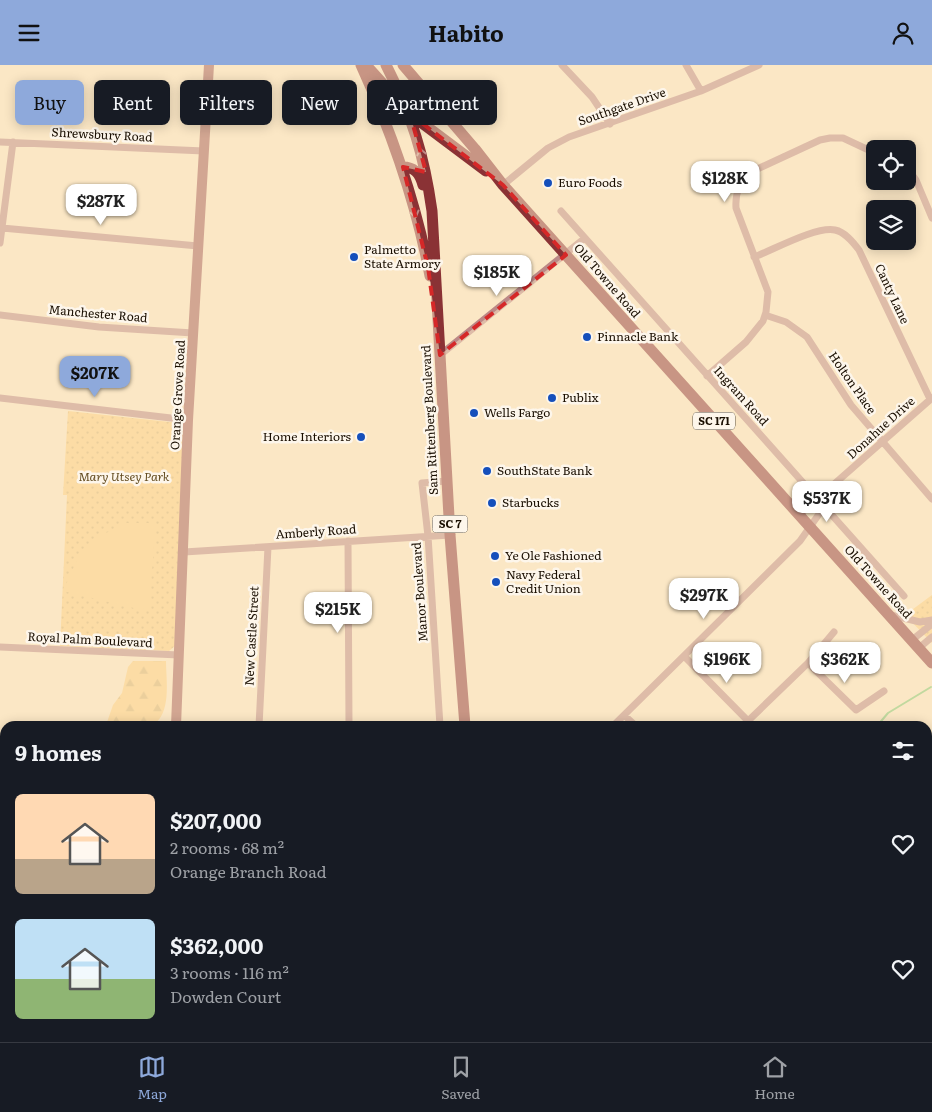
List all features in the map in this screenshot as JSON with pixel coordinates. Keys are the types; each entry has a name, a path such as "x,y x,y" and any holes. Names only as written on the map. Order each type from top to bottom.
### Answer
{"main road":[{"name":"Sam Rittenberg Boulevard","path":"361,65 384,116 403,167 421,235 438,322"},
{"name":"Old Towne Road","path":"366,65 379,80"},
{"name":"Sam Rittenberg Boulevard","path":"386,65 393,80"},
{"name":"Old Towne Road","path":"403,65 503,185 932,663"},
{"name":"Sam Rittenberg Boulevard","path":"413,125 428,183 432,211 450,535 465,721"},
{"name":"Old Towne Road","path":"424,125 503,185"},
{"path":"403,167 412,168 421,176 432,211"}],"street":[{"name":"Orange Grove Road","path":"176,721 188,420 209,65"},
{"path":"562,65 592,97 610,124"},
{"path":"686,65 701,91"},
{"name":"Southgate Drive","path":"503,185 548,148 569,137 701,91 759,65"},
{"path":"707,376 746,342 757,330 765,315 768,292 736,208 736,196 745,177 751,172 820,139 843,138 866,149"},
{"name":"Shrewsbury Road","path":"0,142 204,151"},
{"path":"0,243 13,142"},
{"path":"916,180 932,218"},
{"name":"Ingram Road","path":"561,211 904,596"},
{"path":"2,228 198,246"},
{"name":"Canty Lane","path":"754,257 819,232 833,230 846,236 859,250 931,398"},
{"path":"440,355 585,239"},
{"name":"Manchester Road","path":"0,315 99,327 193,333"},
{"name":"Holton Place","path":"765,315 786,323 807,337 850,405 932,499"},
{"path":"0,398 188,420"},
{"name":"Donahue Drive","path":"799,515 931,398"},
{"name":"Manor Boulevard","path":"440,721 428,536 422,483 448,481"},
{"path":"618,721 811,529 824,507"},
{"name":"Amberly Road","path":"184,552 450,535"},
{"path":"348,541 349,721"},
{"name":"New Castle Street","path":"259,721 268,547"},
{"path":"887,614 920,622 932,620"},
{"path":"915,644 932,624"},
{"path":"753,721 808,663 834,632"},
{"path":"915,644 932,637"},
{"name":"Royal Palm Boulevard","path":"0,647 179,655"},
{"path":"684,656 749,721"},
{"path":"808,663 856,710 884,691"},
{"path":"624,715 631,721"}],"highlighted area":[{"path":"410,114 503,185 566,255 440,355 428,267 403,167 426,172"}],"green space":[{"name":"Mary Utsey Park","path":"68,411 179,423 184,426 175,646 169,651 60,646 67,495 63,495"},
{"path":"126,523 156,523 149,605 142,610 63,591 77,560 94,539"},
{"path":"932,595 932,643 905,615"},
{"path":"133,661 166,661 167,687 165,705 163,713 157,721 107,721 113,705 122,693 128,667"}],"waterway":[{"path":"881,721 888,713 931,687"}],"place":[{"name":"Euro Foods","path":"548,183"},
{"name":"Palmetto State Armory","path":"354,257"},
{"name":"Pinnacle Bank","path":"587,337"},
{"name":"Publix","path":"552,398"},
{"name":"Wells Fargo","path":"474,413"},
{"name":"Home Interiors","path":"361,437"},
{"name":"SouthState Bank","path":"487,471"},
{"name":"Starbucks","path":"492,503"},
{"name":"Ye Ole Fashioned","path":"495,556"},
{"name":"Navy Federal Credit Union","path":"496,582"}]}
